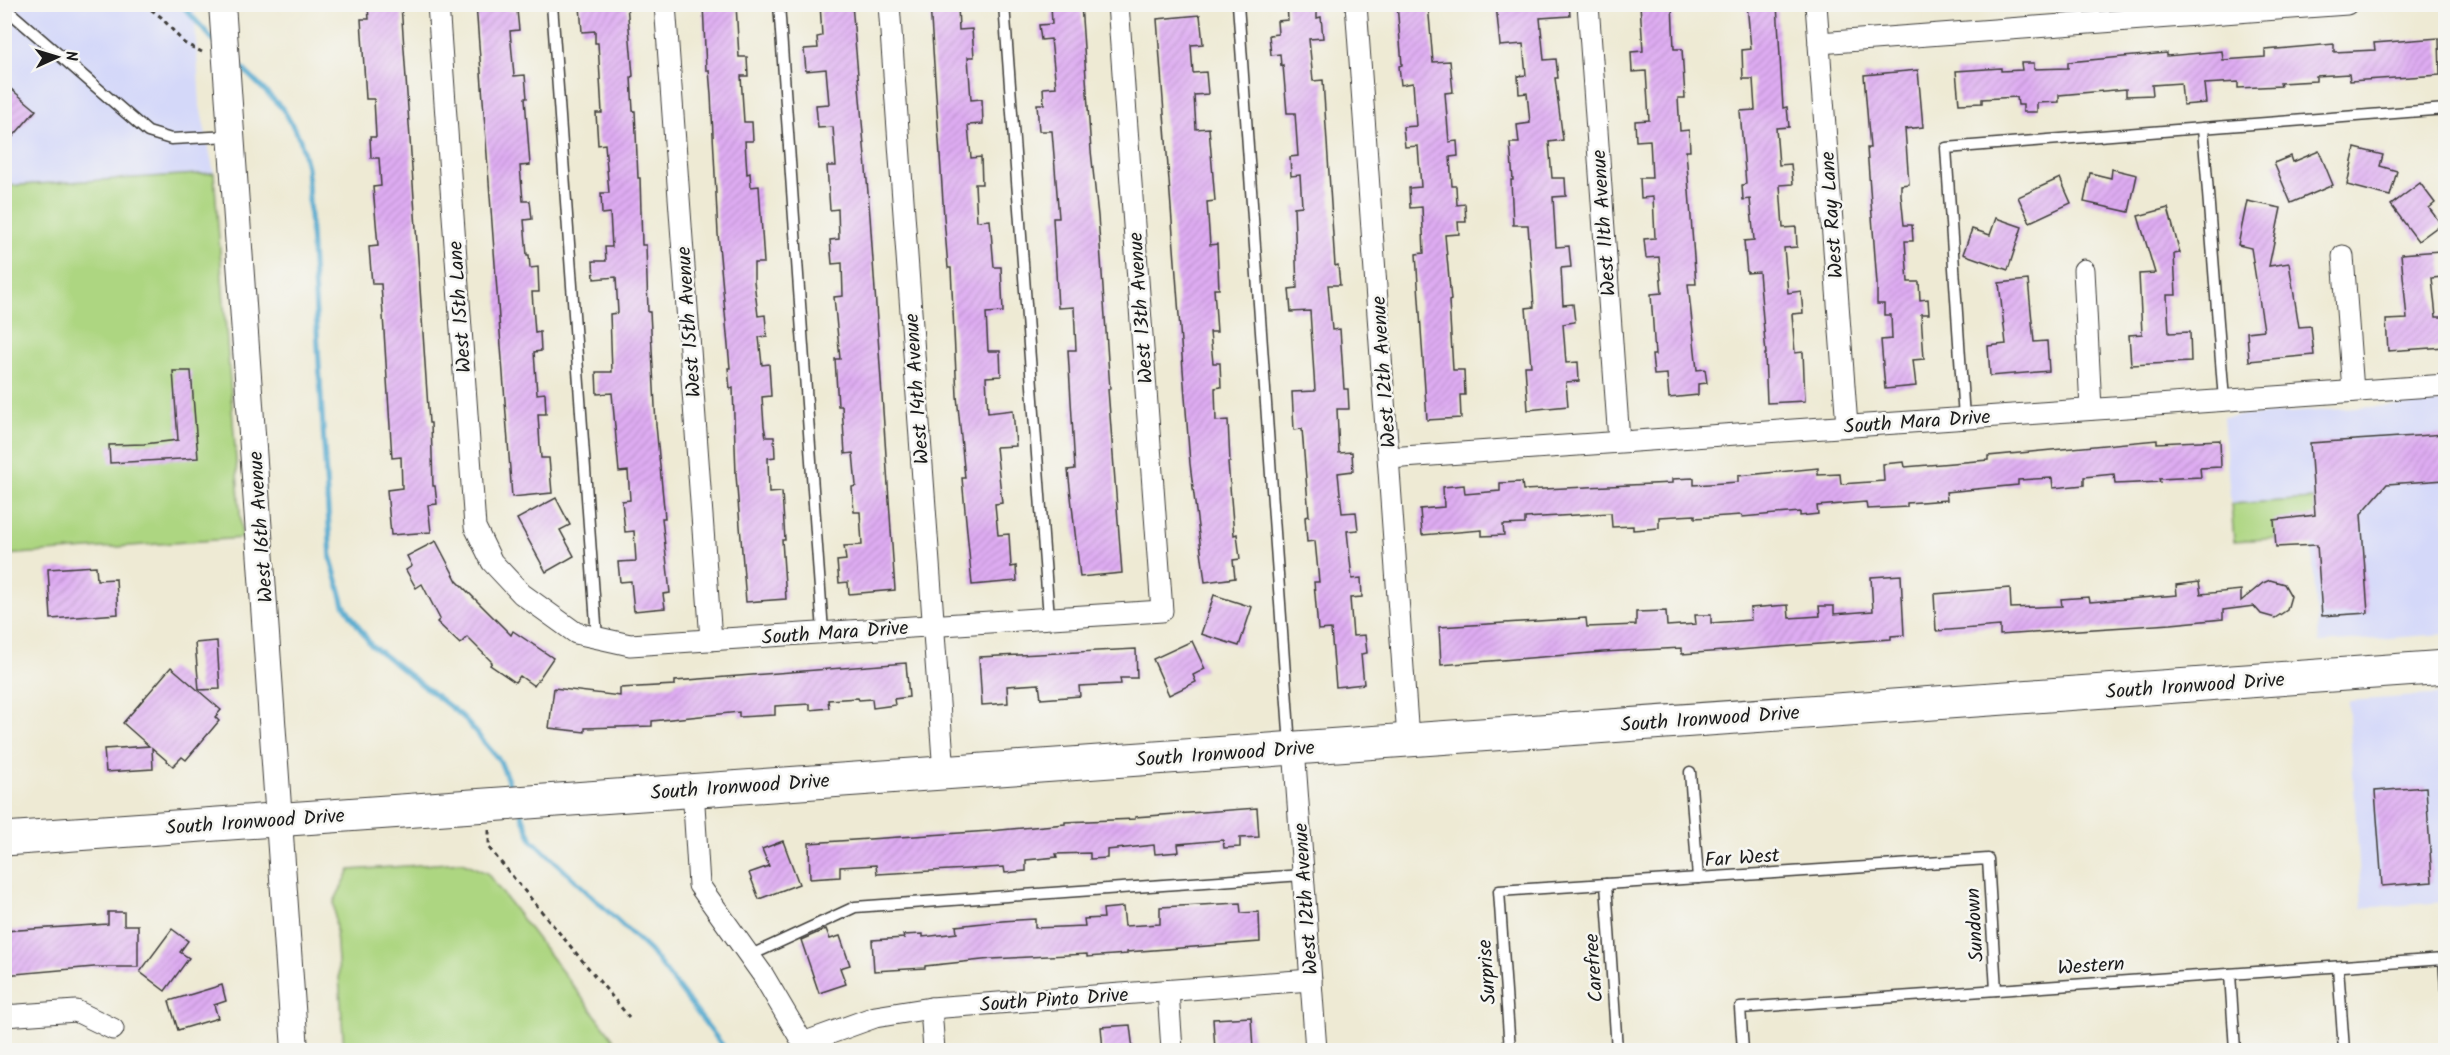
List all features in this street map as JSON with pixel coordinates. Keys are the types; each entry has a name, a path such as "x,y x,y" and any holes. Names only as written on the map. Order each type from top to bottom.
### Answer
{"main road":[{"name":"South Ironwood Drive","path":"4,839 2445,667"}],"street":[{"name":"West 16th Avenue","path":"222,4 295,1050"},
{"name":"West 15th Lane","path":"438,4 475,527 492,562 522,594"},
{"name":"West 15th Avenue","path":"665,4 711,640"},
{"name":"West 14th Avenue","path":"889,4 944,772"},
{"name":"West 13th Avenue","path":"1118,4 1162,611"},
{"name":"West 12th Avenue","path":"1356,4 1408,739"},
{"name":"West 11th Avenue","path":"1588,4 1619,441"},
{"name":"West Ray Lane","path":"1816,4 1846,426"},
{"path":"1819,43 2347,4"},
{"path":"2343,256 2353,391"},
{"path":"2084,270 2091,409"},
{"name":"South Mara Drive","path":"1389,458 2445,385"},
{"name":"South Mara Drive","path":"522,594 576,633 630,645 1162,611"},
{"name":"West 12th Avenue","path":"1292,748 1316,1050"},
{"path":"693,789 699,885 749,956"},
{"name":"South Pinto Drive","path":"749,956 803,1043 875,1017 931,1008 1311,980"},
{"path":"1168,992 1173,1050"},
{"path":"931,1008 934,1050"},
{"path":"4,1016 76,1011 113,1029"}],"lane":[{"path":"552,4 597,638"},
{"path":"779,4 823,632"},
{"path":"1004,4 1049,618"},
{"path":"1238,4 1292,748"},
{"path":"4,7 148,132 171,138 232,136"},
{"path":"1964,418 1946,148 2445,109"},
{"path":"2203,128 2224,400"},
{"path":"1690,772 1698,878"},
{"name":"Far West","path":"1499,891 1988,859"},
{"name":"Sundown","path":"1988,859 1996,990"},
{"path":"749,956 855,907 1303,875"},
{"name":"Carefree","path":"1606,884 1617,1050"},
{"name":"Surprise","path":"1499,891 1510,1050"},
{"name":"Western","path":"1743,1050 1740,1008 2444,959 2445,989"},
{"path":"2338,966 2344,1050"},
{"path":"2230,974 2235,1050"}],"path":[{"path":"144,4 161,17 184,43 226,64"},
{"path":"493,804 489,848 629,1017"}],"shaded area":[{"path":"5,5 194,5 200,106 214,173 5,186"},
{"path":"2445,402 2445,634 2319,643 2311,536 2234,541 2223,417"},
{"path":"2445,694 2445,902 2362,908 2348,701"}],"green space":[{"path":"214,173 242,538 5,555 5,186"},
{"path":"2314,499 2317,536 2234,541 2231,504"},
{"path":"462,862 487,873 622,1050 344,1050 334,902 350,870"}],"building":[{"path":"401,4 429,423 431,423 433,486 435,486 437,504 428,505 431,532 391,535 387,490 402,488 401,457 392,458 381,284 372,284 369,247 378,246 373,187 381,186 379,158 371,158 370,137 376,137 374,99 366,99 361,19 369,19 368,7"},
{"path":"476,4 509,4 509,11 517,10 519,30 510,31 514,76 525,75 527,98 525,98 530,165 520,166 523,201 530,201 532,219 524,220 527,255 529,255 530,268 538,267 539,292 532,292 535,333 540,332 541,351 534,352 537,394 545,393 546,414 538,414 540,446 541,458 549,458 552,493 512,497"},
{"path":"627,4 638,178 640,178 642,245 646,245 648,312 650,312 656,425 665,518 662,518 670,593 663,594 665,608 634,611 631,581 620,582 618,562 636,561 634,531 625,532 622,501 630,500 628,471 619,472 612,393 597,394 596,372 612,372 610,314 618,313 616,277 594,279 593,261 606,261 605,247 612,247 610,213 602,214 601,193 609,193 605,144 598,145 596,113 602,113 598,43 595,43 595,31 582,32 580,6"},
{"path":"703,4 736,4 739,57 747,57 748,76 741,76 744,122 752,122 753,141 745,141 747,174 750,173 751,187 759,186 764,263 754,263 754,281 758,316 765,315 767,336 759,337 762,365 769,364 771,396 762,397 764,426 766,437 774,437 775,457 768,458 769,493 782,492 786,599 746,602 736,475 733,388 730,389 728,368 730,368 718,234 711,95 709,70 706,70"},
{"path":"820,4 852,4 870,216 895,590 849,594 848,582 839,583 837,561 846,560 844,546 862,545 860,512 854,512 852,487 856,486 853,453 845,454 842,406 838,406 835,359 840,359 834,297 843,296 842,263 832,264 830,240 839,239 838,209 830,210 827,166 836,166 833,127 818,128 816,105 829,104 826,69 806,71 804,49 818,48 817,37 822,36"},
{"path":"930,4 958,4 959,30 972,29 974,57 968,57 971,100 982,99 983,124 968,125 971,158 981,157 982,184 975,184 977,221 990,220 994,267 1001,267 1003,312 986,313 988,351 1000,351 1001,376 986,377 988,413 1013,410 1016,446 996,447 1002,503 995,504 998,535 1009,534 1011,567 1016,566 1017,581 972,585 962,478 965,478 957,396 951,268 948,268"},
{"path":"1051,4 1081,4 1122,573 1080,577 1068,470 1075,469 1068,350 1076,350 1074,307 1058,308 1053,218 1059,218 1052,131 1039,131 1037,104 1044,104 1043,88 1056,87 1051,39 1041,40 1039,25 1052,24"},
{"path":"1287,4 1317,4 1317,18 1321,17 1323,38 1309,39 1313,81 1323,80 1335,266 1338,265 1340,285 1328,285 1332,330 1340,329 1344,389 1348,389 1349,409 1337,409 1339,453 1352,452 1353,471 1338,473 1342,513 1356,512 1358,530 1347,531 1352,579 1361,578 1362,597 1350,598 1353,636 1365,635 1367,653 1361,654 1364,684 1336,687 1331,629 1318,630 1314,582 1319,582 1315,541 1307,542 1305,517 1309,516 1302,429 1294,430 1292,392 1315,391 1310,311 1291,312 1289,289 1297,288 1294,207 1302,206 1300,175 1291,176 1290,157 1298,156 1295,113 1287,113 1283,65 1281,66 1280,54 1271,55 1269,35 1278,34 1277,21 1288,20"},
{"path":"1397,4 1428,4 1433,62 1450,61 1453,92 1445,93 1449,142 1457,141 1458,156 1450,157 1452,186 1456,186 1457,205 1465,204 1466,222 1458,222 1459,234 1445,235 1451,300 1449,301 1453,370 1464,370 1465,395 1460,395 1461,418 1427,420 1416,254 1424,253 1422,207 1410,208 1409,188 1421,187 1418,146 1405,147 1403,127 1416,126 1413,83 1401,85 1399,66 1402,65"},
{"path":"1496,4 1569,4 1570,16 1540,18 1544,60 1556,59 1558,78 1555,78 1563,140 1549,142 1552,178 1565,178 1566,196 1553,197 1556,247 1569,246 1571,267 1561,268 1563,305 1573,304 1575,322 1563,324 1566,363 1578,362 1579,381 1566,382 1568,406 1528,410 1525,366 1531,366 1526,308 1534,307 1528,225 1513,225 1510,143 1519,143 1517,125 1530,123 1527,93 1519,94 1518,76 1526,75 1523,44 1500,46"},
{"path":"1640,4 1672,4 1674,49 1682,49 1685,98 1678,98 1680,131 1689,130 1690,151 1686,151 1696,284 1688,284 1697,370 1705,369 1707,383 1698,384 1698,395 1669,398 1667,374 1654,375 1651,294 1662,293 1659,257 1646,258 1644,239 1655,238 1653,197 1641,198 1640,178 1652,178 1650,140 1636,141 1635,121 1649,120 1646,71 1632,72 1631,52 1643,51"},
{"path":"1747,4 1777,4 1783,108 1787,107 1789,127 1776,128 1779,165 1791,164 1793,184 1780,185 1783,228 1796,227 1797,247 1784,248 1788,293 1801,291 1803,313 1792,314 1795,353 1803,352 1805,401 1767,403 1766,354 1759,272 1747,273 1744,241 1754,240 1750,199 1743,200 1742,185 1746,184 1740,111 1755,110 1753,79 1743,79 1742,50 1751,49"},
{"path":"1200,15 1203,44 1191,45 1193,73 1206,72 1208,94 1194,95 1196,129 1209,128 1215,201 1207,202 1210,245 1217,244 1219,289 1214,289 1217,332 1210,332 1213,363 1220,363 1221,387 1215,388 1216,421 1228,420 1230,462 1228,462 1234,535 1237,534 1240,559 1233,560 1235,578 1205,582 1190,464 1157,19"},
{"path":"2439,38 2440,75 2350,81 2349,74 2316,76 2316,81 2280,83 2281,86 2238,88 2238,82 2204,84 2206,103 2183,105 2181,83 2152,85 2153,95 2126,96 2126,89 2059,95 2059,102 2037,103 2037,112 2023,112 2023,105 2018,105 2017,97 1982,99 1982,103 1959,104 1956,71 2001,68 2001,71 2022,70 2021,63 2034,63 2034,69 2068,68 2068,62 2167,53 2167,56 2222,51 2223,60 2265,57 2265,50 2334,44 2334,52 2375,50 2374,43"},
{"path":"1918,70 1923,127 1905,129 1909,184 1901,185 1901,195 1904,225 1912,225 1913,241 1905,241 1908,282 1919,282 1920,300 1928,299 1929,314 1921,314 1924,359 1913,360 1916,386 1885,389 1881,340 1892,339 1891,315 1884,315 1884,304 1877,304 1867,148 1870,148 1864,75"},
{"path":"4,83 36,110 4,147"},
{"path":"2355,148 2383,155 2380,166 2397,171 2390,196 2347,185"},
{"path":"2319,151 2333,185 2291,203 2274,163 2291,156 2293,162"},
{"path":"2112,169 2137,175 2129,212 2084,202 2090,173 2111,178"},
{"path":"2060,178 2071,203 2030,222 2018,197"},
{"path":"2420,183 2435,203 2429,208 2441,224 2418,241 2391,205"},
{"path":"2247,201 2281,208 2269,266 2289,263 2299,327 2311,326 2314,355 2249,361 2247,332 2264,330 2251,248 2238,245"},
{"path":"2168,208 2180,253 2174,254 2176,295 2167,295 2169,333 2190,332 2191,362 2131,365 2129,335 2142,334 2139,274 2155,273 2138,216"},
{"path":"1996,218 2022,227 2008,270 1963,254 1972,229 1990,235"},
{"path":"2440,251 2443,277 2432,278 2436,317 2445,317 2445,347 2388,351 2386,320 2407,319 2401,254"},
{"path":"2028,280 2034,342 2047,341 2049,371 1990,376 1988,346 2006,344 1999,283"},
{"path":"173,371 191,371 198,458 110,463 109,445 178,440"},
{"path":"2445,434 2445,480 2387,484 2361,514 2368,613 2322,616 2317,545 2276,547 2274,520 2315,515 2310,443"},
{"path":"2157,440 2157,443 2220,440 2221,467 2200,468 2201,477 2159,479 2160,482 2115,484 2114,474 2084,477 2084,485 2053,488 2052,478 2018,480 2018,485 1946,492 1947,500 1907,503 1907,507 1867,509 1866,502 1817,506 1818,514 1800,516 1800,512 1742,517 1741,515 1695,518 1695,515 1659,517 1659,528 1633,530 1633,526 1612,527 1611,513 1525,518 1525,524 1503,525 1504,535 1482,536 1482,530 1422,535 1420,509 1444,507 1443,487 1464,485 1465,494 1500,491 1500,483 1522,482 1523,490 1672,483 1672,479 1694,478 1694,485 1738,482 1738,476 1818,468 1818,475 1840,474 1841,484 1884,481 1883,464 1904,462 1905,467 1988,460 1988,456"},
{"path":"556,498 570,525 560,530 574,556 546,572 517,519"},
{"path":"436,541 457,581 511,635 513,631 553,658 534,686 520,676 515,682 490,665 492,662 467,637 460,644 437,622 440,619 422,584 416,588 406,570 412,566 407,556"},
{"path":"96,566 97,580 116,579 118,614 51,619 48,569"},
{"path":"1901,575 1904,635 1891,636 1891,639 1682,654 1682,648 1603,652 1441,665 1439,627 1586,618 1587,627 1636,625 1636,612 1666,611 1667,626 1696,624 1695,615 1711,615 1711,623 1751,620 1750,608 1788,605 1789,618 1820,616 1819,606 1834,606 1834,614 1873,611 1871,577"},
{"path":"2270,580 2284,584 2291,596 2287,610 2275,618 2261,614 2254,606 2223,610 2223,619 2171,624 2000,635 2000,626 1936,631 1934,594 2010,588 2011,608 2062,606 2061,599 2089,597 2090,602 2177,595 2176,585 2199,582 2201,594 2241,590 2241,601"},
{"path":"1214,595 1252,607 1239,646 1201,634"},
{"path":"217,641 220,689 199,690 195,643"},
{"path":"1192,641 1205,669 1193,675 1196,682 1169,695 1153,659"},
{"path":"1136,649 1137,678 1120,678 1121,684 1079,686 1080,696 1041,699 1039,684 1007,686 1008,703 982,705 979,657"},
{"path":"906,663 909,697 894,699 895,705 873,708 872,699 859,700 858,698 828,700 829,708 810,710 810,704 775,706 775,715 739,717 739,712 652,721 652,726 585,728 585,732 549,728 554,688 620,696 620,688 675,685 675,681"},
{"path":"171,667 221,710 215,717 219,721 186,760 182,757 173,766 152,748 153,769 106,772 104,749 149,746 123,723"},
{"path":"2426,787 2432,882 2382,886 2375,791"},
{"path":"1257,808 1259,837 1240,838 1240,847 1224,848 1223,840 1178,844 1179,852 1155,854 1154,845 1107,850 1107,858 1090,859 1090,853 1056,854 1057,857 1026,860 1026,871 1005,873 1004,867 877,874 876,865 840,867 840,877 810,879 809,843 990,831 1065,824 1065,822 1135,819 1135,817"},
{"path":"783,841 799,884 759,899 749,873 769,866 762,849"},
{"path":"1240,903 1241,913 1259,912 1260,942 1087,957 1087,954 992,959 925,966 925,968 874,971 872,940 904,938 903,935 923,934 923,937 957,933 956,926 1002,921 1035,919 1035,928 1085,926 1084,919 1104,918 1103,909 1123,907 1125,926 1160,924 1160,907"},
{"path":"108,912 124,912 124,925 138,925 138,967 94,967 4,975 4,931 108,924"},
{"path":"172,929 188,941 180,952 189,958 165,991 140,972"},
{"path":"826,929 830,939 840,936 850,965 840,968 846,984 819,993 801,940"},
{"path":"222,985 226,1001 214,1005 218,1018 178,1030 169,1001"},
{"path":"1251,1017 1253,1050 1215,1050 1213,1019"},
{"path":"1130,1025 1133,1050 1103,1050 1101,1027"}],"waterway":[{"path":"181,4 216,43"},
{"path":"236,62 283,109 300,139 307,167 331,559 344,605 371,645 462,716 500,761 513,793"},
{"path":"521,813 532,840 650,951 726,1050"}]}
